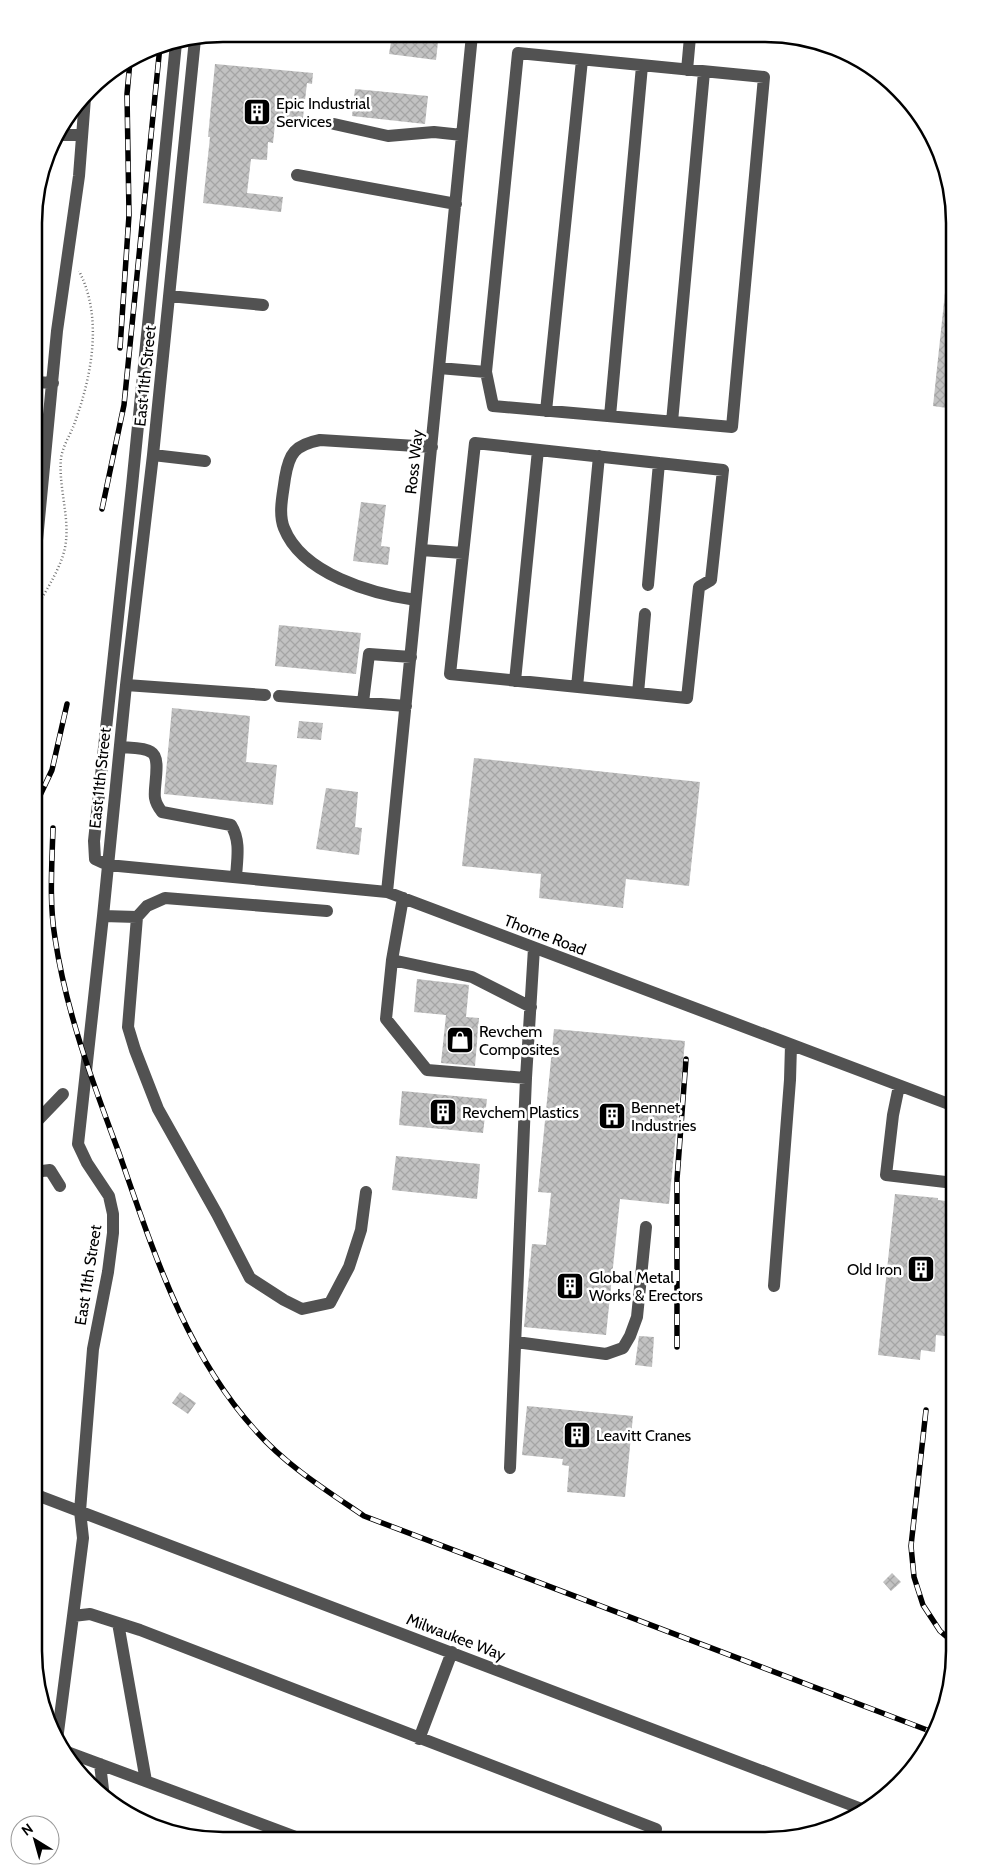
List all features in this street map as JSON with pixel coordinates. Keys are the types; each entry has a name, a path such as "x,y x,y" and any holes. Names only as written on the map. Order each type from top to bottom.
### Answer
{"street":[{"name":"Ross Way","path":"387,892 471,42"},
{"path":"687,70 690,42"},
{"name":"East 11th Street","path":"59,1727 83,1538 80,1511 93,1349 108,1272 113,1233 113,1214 109,1196 86,1163 78,1144 104,916 126,685 153,455 194,45"},
{"path":"108,866 95,859 94,841 175,49"},
{"path":"518,53 642,66 764,77 732,427 493,406 486,372 518,53"},
{"path":"546,411 582,60"},
{"path":"610,416 642,66"},
{"path":"672,422 704,72"},
{"path":"42,492 57,332 78,176 84,108"},
{"path":"334,124 388,136 434,132 462,135"},
{"path":"66,135 82,135"},
{"path":"297,175 456,204"},
{"path":"169,296 263,305"},
{"path":"439,368 486,372"},
{"path":"42,382 53,383"},
{"path":"416,600 364,589 307,560 292,543 283,527 281,512 287,466 294,452 304,443 328,440 432,447"},
{"path":"475,443 599,456 724,470 711,580 699,586 687,698 450,674 475,443"},
{"path":"515,681 538,450"},
{"path":"153,455 206,460"},
{"path":"577,687 599,456"},
{"path":"648,585 659,463"},
{"path":"421,550 463,553"},
{"path":"638,693 646,614"},
{"path":"363,702 369,654 411,657"},
{"path":"126,685 265,695"},
{"path":"278,696 406,706"},
{"path":"120,747 150,750 156,756 154,797 156,805 162,812 231,825 237,834 238,844 236,877"},
{"name":"Thorne Road","path":"108,866 387,892 946,1103"},
{"path":"327,912 165,898 147,906 137,918 128,1027 158,1109 217,1214 250,1278 302,1309 330,1303 349,1267 361,1230 366,1192"},
{"path":"403,898 392,960 386,1019 427,1070 526,1078"},
{"path":"104,916 137,918"},
{"path":"510,1468 526,1078 534,948"},
{"path":"392,960 472,977 531,1007"},
{"path":"774,1286 791,1045"},
{"path":"899,1086 893,1115 886,1175 946,1181"},
{"path":"42,1116 63,1094"},
{"path":"42,1171 50,1170 60,1186"},
{"path":"516,1342 606,1354 623,1348 638,1317 646,1227"},
{"name":"Milwaukee Way","path":"42,1497 857,1807"},
{"path":"73,1616 90,1614 140,1630 656,1829 655,1832"},
{"path":"118,1623 146,1781"},
{"path":"419,1739 452,1652"},
{"path":"75,1755 283,1832"},
{"path":"100,1764 103,1787"}],"path":[{"path":"42,597 59,566 64,551 66,521 62,456 75,422 93,344 93,325 89,300 82,278 68,250"}],"building":[{"path":"391,42 438,42 436,60 389,54"},
{"name":"Epic Industrial Services","path":"215,64 313,73 312,84 307,83 302,126 275,124 273,143 268,142 267,160 251,159 247,193 283,197 281,212 203,203"},
{"path":"355,89 428,96 425,124 352,116"},
{"path":"946,283 946,408 933,406"},
{"path":"361,502 386,505 381,546 390,547 388,565 353,561"},
{"path":"279,625 361,633 356,674 275,666"},
{"path":"172,708 250,716 246,762 277,765 273,805 164,794"},
{"path":"299,721 323,723 321,740 297,738"},
{"path":"474,758 700,782 689,886 626,879 623,908 539,898 541,874 462,866"},
{"path":"326,788 358,792 355,827 362,828 359,855 316,849"},
{"name":"Revchem Composites","path":"417,979 469,985 466,1017 479,1018 475,1066 441,1063 446,1015 414,1012"},
{"name":"Bennet Industries","path":"554,1029 685,1041 669,1204 620,1199 606,1335 524,1327 532,1244 546,1245 551,1193 538,1192"},
{"name":"Revchem Plastics","path":"402,1091 487,1099 483,1133 399,1125"},
{"path":"396,1156 480,1164 477,1199 392,1190"},
{"name":"Old Iron","path":"895,1194 938,1198 938,1200 946,1201 946,1336 936,1335 935,1352 921,1350 920,1360 878,1355"},
{"path":"639,1336 654,1337 652,1367 635,1365"},
{"path":"180,1392 196,1403 188,1414 172,1403"},
{"name":"Leavitt Cranes","path":"527,1406 633,1416 625,1497 567,1492 569,1466 562,1465 563,1459 522,1455"},
{"path":"892,1573 901,1582 891,1591 883,1582"}],"railway":[{"path":"102,509 124,405 159,54"},
{"path":"120,348 129,215 127,94 129,69"},
{"path":"42,791 52,770 67,704"},
{"path":"53,828 51,897 55,938 66,993 90,1074 159,1263 190,1334 209,1368 231,1401 268,1444 307,1477 364,1516 928,1730"},
{"path":"677,1347 677,1179 686,1059"},
{"path":"926,1410 911,1546 914,1577 923,1605 940,1631 946,1636"}],"place":[{"name":"Epic Industrial Services","path":"257,112"},
{"name":"Revchem Composites","path":"460,1040"},
{"name":"Revchem Plastics","path":"443,1112"},
{"name":"Bennet Industries","path":"612,1116"},
{"name":"Old Iron","path":"921,1269"},
{"name":"Global Metal Works & Erectors","path":"570,1286"},
{"name":"Leavitt Cranes","path":"577,1435"}]}
